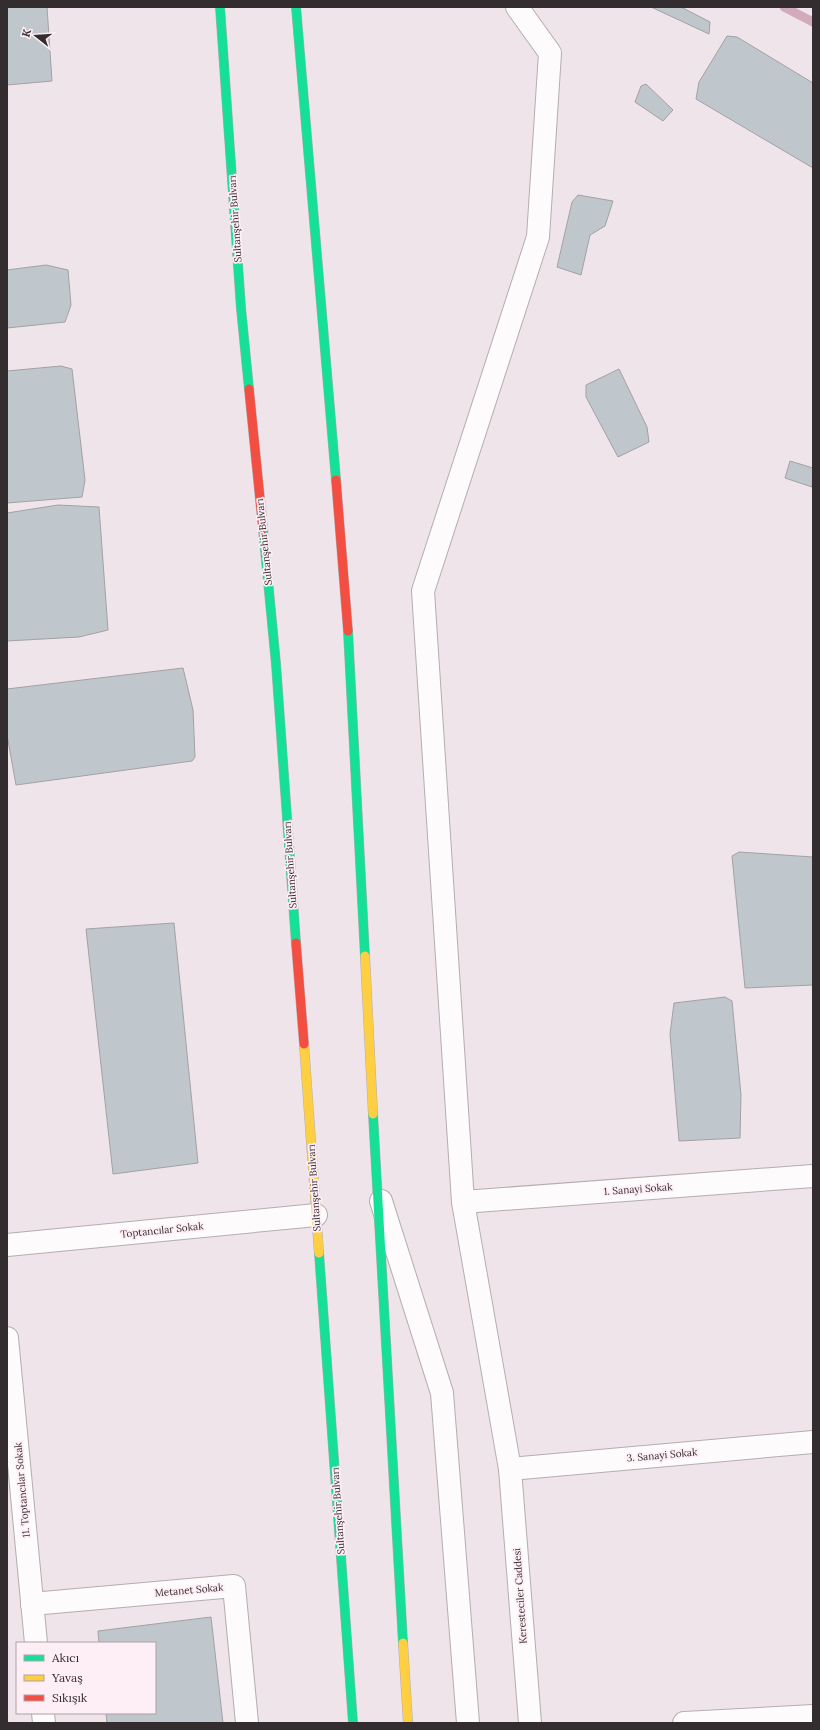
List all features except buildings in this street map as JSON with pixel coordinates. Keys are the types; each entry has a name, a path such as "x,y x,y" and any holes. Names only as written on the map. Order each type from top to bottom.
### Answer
{"highway":[{"name":"Sultanşehir Bulvarı","path":"220,7 242,308 276,664 353,1723"},
{"path":"296,7 351,662 376,1186 408,1723"}],"street":[{"name":"Keresteciler Caddesi","path":"517,7 550,53 538,237 423,591 463,1202 510,1469 530,1723"},
{"name":"1. Sanayi Sokak","path":"463,1202 813,1176"},
{"path":"376,1186 442,1393 468,1723"},
{"name":"Toptancılar Sokak","path":"7,1245 316,1215"},
{"name":"11. Toptancılar Sokak","path":"7,1338 36,1642"},
{"name":"3. Sanayi Sokak","path":"510,1469 813,1442"},
{"name":"Metanet Sokak","path":"32,1604 234,1586 247,1723"},
{"path":"684,1723 813,1716"}],"waterway":[{"path":"784,7 813,22"}],"traffic: fast":[{"path":"220,7 241,308 249,389"},
{"path":"296,7 336,480"},
{"path":"263,529 276,664 296,943"},
{"path":"348,631 365,956"},
{"path":"373,1114 403,1643"},
{"path":"319,1253 353,1723"}],"traffic: slow":[{"path":"365,956 373,1114"},
{"path":"304,1044 319,1253"},
{"path":"403,1643 408,1723"}],"traffic: jam":[{"path":"249,389 263,529"},
{"path":"336,480 348,631"},
{"path":"296,943 304,1044"}]}
